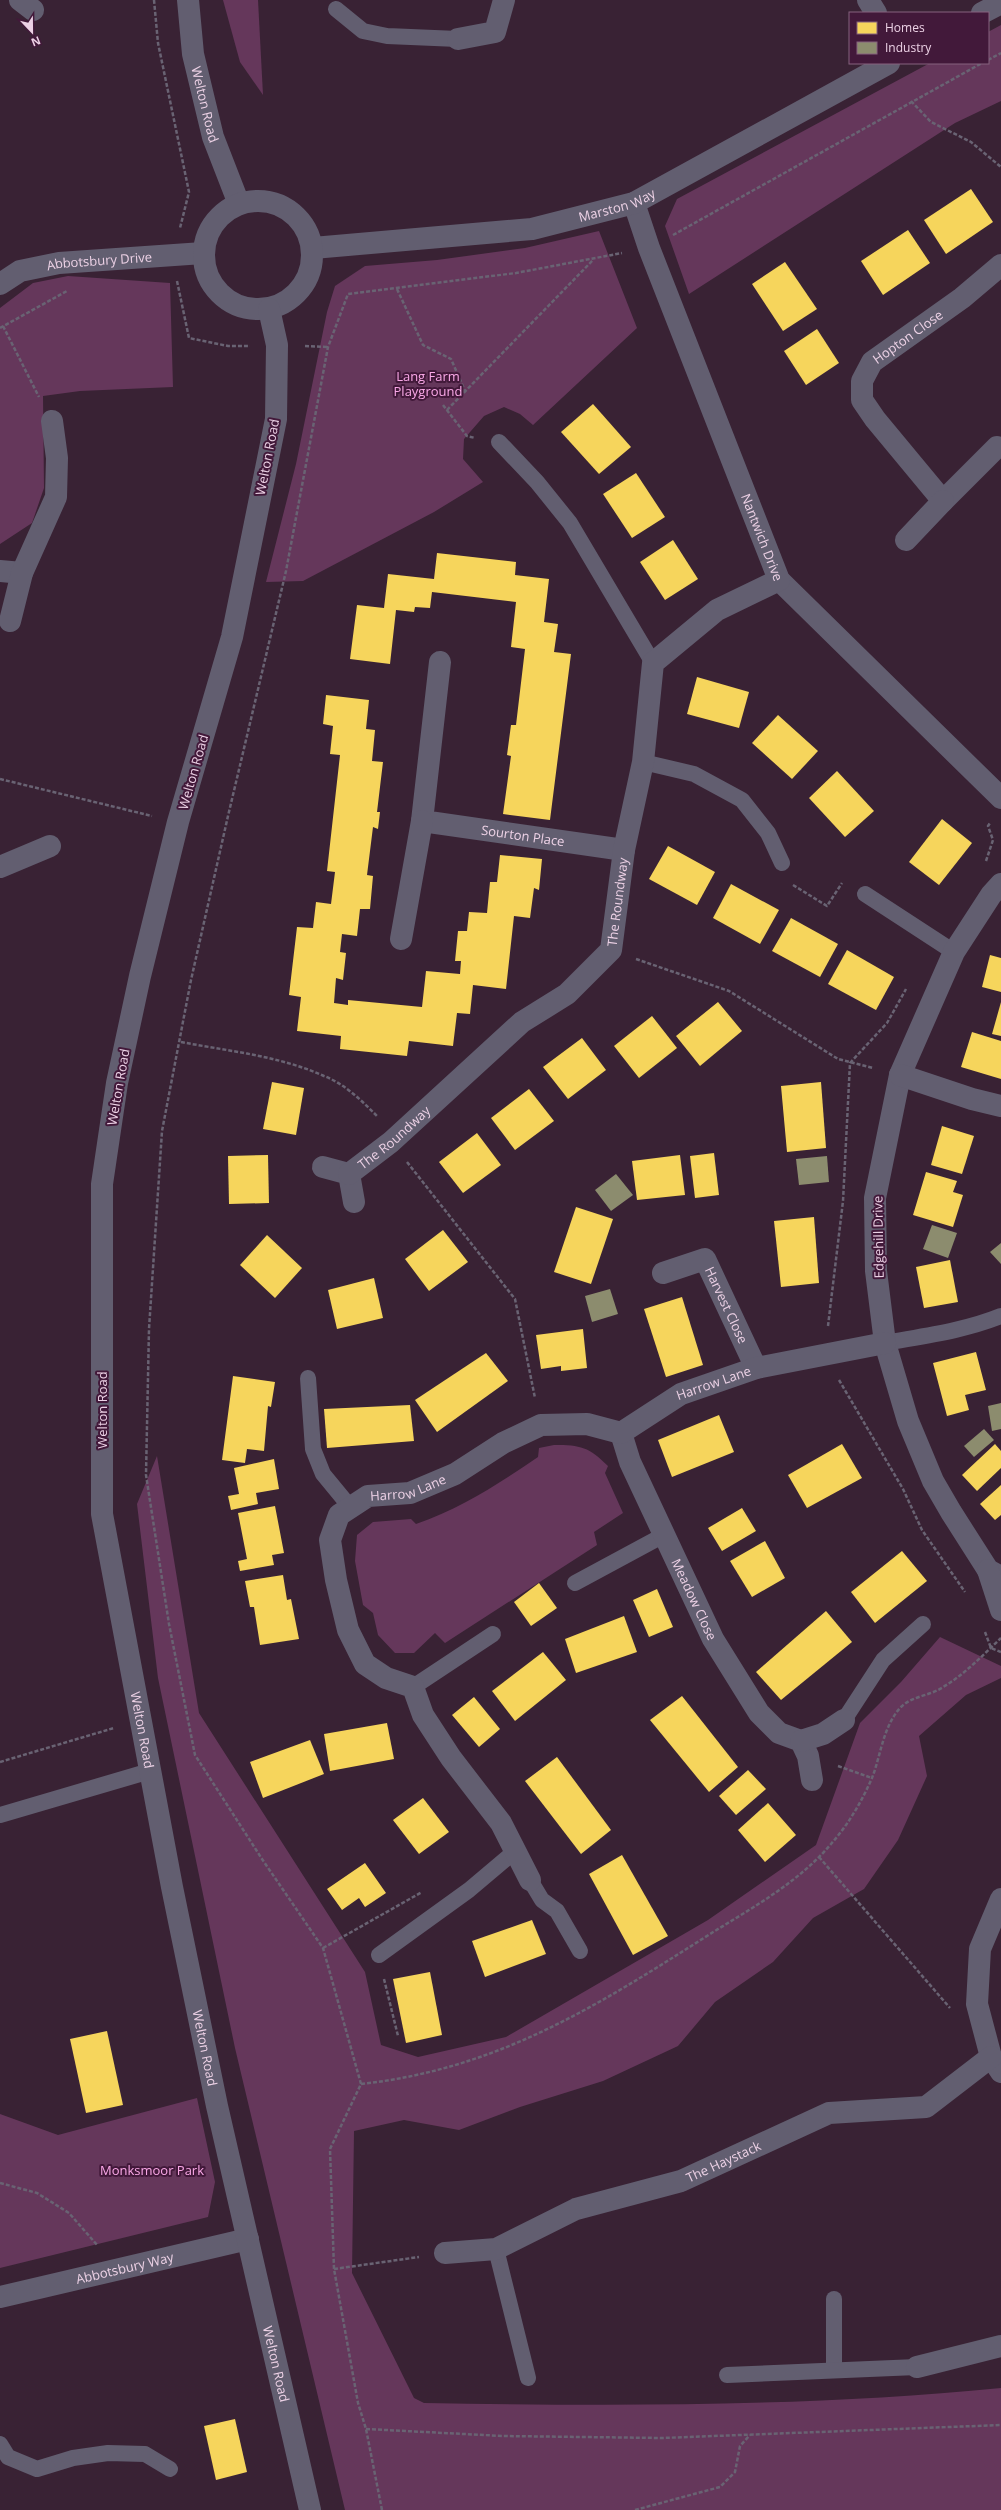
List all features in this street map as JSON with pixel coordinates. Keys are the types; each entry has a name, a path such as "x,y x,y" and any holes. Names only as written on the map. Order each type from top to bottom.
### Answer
{"street":[{"name":"Welton Road","path":"188,0 193,54 213,137 239,204"},
{"path":"458,39 495,32 504,0"},
{"path":"868,0 875,12"},
{"path":"984,12 1001,3"},
{"name":"Marston Way","path":"313,248 532,230 634,203 887,64"},
{"path":"258,200 278,204 294,214 307,229 313,248 311,268 303,287 288,301 269,309 253,310 237,305 223,297 212,284 205,270 203,253 206,237 214,223 225,211 239,204 258,200"},
{"name":"Nantwich Drive","path":"634,203 649,248 779,580 1001,798"},
{"name":"Abbotsbury Drive","path":"0,284 20,271 59,263 203,253"},
{"name":"Hopton Close","path":"943,501 875,419 862,400 862,381 872,362 962,298 1001,265"},
{"name":"Welton Road","path":"269,309 277,345 276,419 232,637 178,822 117,1083 102,1184 102,1514 150,1771 214,2090 310,2510"},
{"path":"10,621 22,573 56,497 58,458 52,421"},
{"path":"906,540 997,447"},
{"path":"0,571 22,573"},
{"path":"653,663 717,610 779,580"},
{"path":"401,939 422,821 440,662"},
{"name":"The Roundway","path":"349,1174 391,1142 522,1022 567,994 611,950 624,850 643,762 653,663"},
{"name":"Sourton Place","path":"422,821 624,850"},
{"path":"0,867 50,846"},
{"name":"Edgehill Drive","path":"1001,884 991,895 954,952 900,1075 875,1198 876,1271 885,1343 908,1421 933,1481 994,1573 1001,1610"},
{"path":"900,1075 972,1099 1001,1106"},
{"name":"The Roundway","path":"323,1167 349,1174"},
{"name":"The Roundway","path":"349,1174 354,1202"},
{"name":"Harvest Close","path":"663,1273 705,1259 756,1368"},
{"name":"Harrow Lane","path":"413,1687 386,1678 365,1664 348,1630 336,1580 330,1540 339,1515 368,1496 410,1493 455,1474 503,1443 541,1426 587,1424 621,1433 681,1394 756,1368 885,1343"},
{"name":"Meadow Close","path":"621,1433 630,1462 713,1639 759,1712 779,1733 805,1748"},
{"path":"413,1687 423,1715 451,1758 501,1823 514,1852 530,1880"},
{"path":"812,1780 805,1748 844,1720"},
{"name":"The Haystack","path":"445,2253 496,2249 576,2209 681,2181 829,2113 926,2107 996,2064 984,2032 977,2004 980,1948 1001,1899"},
{"name":"Abbotsbury Way","path":"0,2296 248,2239"},
{"path":"917,2367 1001,2346"}],"lane":[{"path":"336,9 363,31 387,36 458,39"},
{"path":"499,442 538,482 570,523 653,663"},
{"path":"643,762 694,774 742,800 768,833 782,863"},
{"path":"866,894 954,952"},
{"path":"885,1343 936,1334 987,1322 1001,1316"},
{"path":"308,1378 313,1449 323,1474 351,1508"},
{"path":"575,1583 664,1535"},
{"path":"844,1720 883,1660 923,1624"},
{"path":"413,1687 493,1634"},
{"path":"0,1815 150,1771"},
{"path":"379,1955 469,1890 514,1852"},
{"path":"530,1880 542,1900 557,1912 580,1951"},
{"path":"496,2249 528,2378"},
{"path":"834,2300 834,2369"},
{"path":"727,2375 834,2369 917,2367"},
{"path":"0,2444 8,2457 37,2469 73,2458 108,2453 145,2454 170,2469"}],"path":[{"path":"154,0 158,43 189,192 172,255 189,338 228,346 277,345 328,347 286,571 191,980 181,1042 162,1131 149,1329 146,1475 159,1561 195,1755 262,1859 323,1948 361,2084 330,2149 334,2269 358,2403 366,2429 382,2510"},
{"path":"989,59 1001,53"},
{"path":"912,101 931,122 971,142 1001,167"},
{"path":"446,410 594,259"},
{"path":"52,421 2,327 71,289"},
{"path":"397,289 423,345 451,359 465,390"},
{"path":"443,405 467,436 499,442"},
{"path":"0,779 178,822"},
{"path":"782,863 787,881 827,906 844,879 866,894"},
{"path":"611,950 729,991 838,1060 900,1075"},
{"path":"181,1042 282,1062 325,1076 353,1093 381,1120 391,1142 515,1299 541,1426"},
{"path":"823,1355 903,1489 922,1530 967,1596"},
{"path":"984,1630 991,1648 1001,1652"},
{"path":"361,2084 401,2080 458,2066 557,2026 605,2000 770,1896 819,1857 832,1843 858,1806 872,1778 886,1730 902,1707 921,1695 937,1691 959,1676 1001,1638"},
{"path":"0,1762 141,1720"},
{"path":"805,1748 872,1778"},
{"path":"819,1857 946,2005 984,2032"},
{"path":"323,1948 423,1891"},
{"path":"379,1955 398,2036"},
{"path":"0,2183 37,2193 69,2213 94,2240 114,2270"},
{"path":"334,2269 445,2253"},
{"path":"366,2429 503,2436 662,2438 1001,2425"},
{"path":"635,2510 720,2487 735,2472 740,2446 751,2434"}],"green space":[{"path":"223,0 258,0 263,95 240,62"},
{"path":"1001,25 1001,101 955,123 689,294 665,226 677,199 928,64 989,64 989,31"},
{"name":"Lang Farm Playground","path":"599,231 637,328 533,425 520,414 504,407 484,416 464,439 463,459 483,482 434,512 303,581 266,582 296,464 327,312 335,286 365,266 437,260 525,248"},
{"path":"68,276 170,283 173,387 80,391 43,396 44,488 32,523 0,544 0,308 33,283"},
{"path":"554,1445 584,1448 608,1466 605,1473 623,1513 594,1532 597,1545 445,1643 435,1633 414,1653 395,1653 378,1635 373,1613 363,1605 355,1561 357,1535 373,1522 411,1519 416,1524 449,1511 494,1486 538,1457 539,1448"},
{"path":"157,1456 199,1713 365,1972 381,2045 418,2057 506,2037 708,1920 816,1845 860,1723 901,1682 940,1637 1001,1666 1001,1678 966,1695 919,1736 927,1776 898,1840 864,1889 813,1918 773,1962 715,2002 678,2046 603,2081 520,2107 459,2130 404,2120 354,2131 352,2273 414,2398 424,2403 569,2405 713,2404 857,2399 1001,2388 1001,2510 345,2510 235,2048 158,1678 137,1504"},
{"name":"Monksmoor Park","path":"197,2098 215,2182 208,2217 0,2268 0,2114 58,2135"}],"building: Homes":[{"path":"971,189 993,222 946,254 924,220"},
{"path":"908,230 930,263 883,295 861,261"},
{"path":"785,262 817,309 783,331 752,284"},
{"path":"817,329 839,363 806,385 784,351"},
{"path":"593,404 631,447 599,474 561,432"},
{"path":"636,473 665,517 632,538 603,494"},
{"path":"673,540 698,579 665,600 640,562"},
{"path":"437,553 516,562 515,575 549,579 544,622 558,624 554,652 571,654 550,820 503,814 511,756 507,755 511,725 516,725 525,649 511,647 516,602 432,592 430,608 415,607 414,612 396,610 390,664 350,659 357,605 384,608 388,574 434,579"},
{"path":"697,677 749,692 739,728 687,714"},
{"path":"326,695 369,700 366,729 375,730 372,761 383,762 377,812 380,812 378,829 373,827 367,875 373,876 370,909 360,909 357,936 342,934 340,952 346,953 343,980 336,978 334,1003 348,1005 348,1000 422,1007 426,971 460,974 461,961 455,961 458,931 467,931 469,912 487,913 490,882 497,882 500,855 542,859 539,890 534,888 530,918 514,916 506,989 473,985 470,1014 457,1013 453,1046 409,1041 407,1056 340,1049 341,1036 297,1031 301,997 289,995 297,927 313,928 316,902 331,904 335,872 327,871 340,755 330,754 333,726 323,724"},
{"path":"778,715 818,751 792,779 752,743"},
{"path":"837,771 874,811 845,837 809,798"},
{"path":"942,819 972,843 939,885 909,862"},
{"path":"668,846 715,872 697,905 649,879"},
{"path":"731,884 779,910 760,944 713,918"},
{"path":"791,918 838,944 820,977 772,951"},
{"path":"847,950 894,977 876,1010 828,984"},
{"path":"990,955 1001,958 1001,992 982,987"},
{"path":"718,1002 742,1031 700,1066 676,1036"},
{"path":"1001,1002 1001,1036 992,1034"},
{"path":"652,1016 677,1048 639,1078 614,1046"},
{"path":"972,1032 1001,1041 1001,1079 961,1067"},
{"path":"582,1038 606,1070 568,1099 543,1067"},
{"path":"272,1082 304,1088 296,1135 263,1129"},
{"path":"821,1082 826,1148 787,1152 781,1086"},
{"path":"529,1089 554,1121 515,1150 491,1118"},
{"path":"942,1126 974,1136 962,1174 931,1165"},
{"path":"477,1133 501,1165 463,1193 439,1162"},
{"path":"714,1153 719,1195 695,1198 690,1156"},
{"path":"268,1155 269,1203 229,1204 228,1156"},
{"path":"680,1155 685,1195 637,1200 632,1161"},
{"path":"926,1172 957,1181 953,1192 963,1195 953,1227 913,1215"},
{"path":"576,1207 613,1219 591,1284 554,1272"},
{"path":"814,1217 819,1283 781,1287 774,1221"},
{"path":"443,1230 468,1262 429,1291 405,1259"},
{"path":"267,1235 302,1268 275,1298 240,1265"},
{"path":"950,1260 958,1302 924,1308 916,1267"},
{"path":"374,1278 383,1318 337,1329 328,1290"},
{"path":"682,1297 703,1365 666,1377 644,1309"},
{"path":"583,1329 587,1368 561,1371 561,1366 541,1369 536,1335"},
{"path":"976,1352 986,1390 965,1395 969,1410 947,1416 933,1363"},
{"path":"486,1353 508,1381 437,1432 415,1400"},
{"path":"233,1376 275,1382 271,1407 268,1406 264,1451 247,1449 245,1463 222,1460"},
{"path":"410,1405 414,1441 327,1448 324,1409"},
{"path":"719,1415 734,1452 672,1477 658,1440"},
{"path":"842,1444 862,1478 807,1508 788,1475"},
{"path":"995,1444 1001,1451 1001,1468 977,1491 962,1475"},
{"path":"274,1459 279,1489 256,1493 258,1504 231,1510 228,1496 239,1494 234,1468"},
{"path":"1001,1485 1001,1515 995,1520 980,1504"},
{"path":"275,1506 284,1553 272,1555 274,1565 240,1571 238,1561 247,1559 238,1513"},
{"path":"742,1508 756,1531 722,1551 708,1528"},
{"path":"765,1541 785,1578 752,1597 730,1561"},
{"path":"902,1551 927,1581 875,1623 851,1592"},
{"path":"283,1575 287,1600 291,1599 299,1639 260,1645 254,1607 250,1607 245,1581"},
{"path":"539,1583 557,1608 531,1626 514,1602"},
{"path":"657,1589 673,1627 649,1637 633,1600"},
{"path":"826,1611 852,1642 781,1700 756,1672"},
{"path":"624,1616 637,1652 576,1673 565,1639"},
{"path":"543,1652 566,1680 515,1721 492,1691"},
{"path":"682,1696 738,1767 709,1792 650,1720"},
{"path":"474,1697 500,1729 479,1747 452,1715"},
{"path":"387,1723 394,1759 330,1771 324,1734"},
{"path":"310,1740 324,1774 263,1798 250,1762"},
{"path":"557,1757 611,1830 581,1854 525,1781"},
{"path":"748,1770 766,1789 736,1815 719,1796"},
{"path":"423,1798 449,1832 419,1854 393,1820"},
{"path":"768,1803 796,1835 765,1862 738,1830"},
{"path":"622,1855 668,1936 633,1955 589,1874"},
{"path":"365,1863 386,1893 365,1907 359,1898 342,1910 327,1889"},
{"path":"532,1920 546,1954 485,1977 472,1941"},
{"path":"430,1972 442,2035 406,2043 393,1979"},
{"path":"107,2031 123,2105 86,2113 70,2039"},
{"path":"235,2419 247,2472 216,2480 204,2426"}],"building: Industry":[{"path":"827,1156 829,1182 799,1185 796,1159"},
{"path":"616,1174 633,1195 611,1211 595,1190"},
{"path":"932,1225 957,1233 948,1258 923,1249"},
{"path":"1001,1243 1001,1264 990,1252"},
{"path":"610,1289 618,1314 592,1322 585,1296"},
{"path":"1001,1403 1001,1429 992,1431 988,1406"},
{"path":"984,1429 994,1440 974,1457 964,1446"}]}
